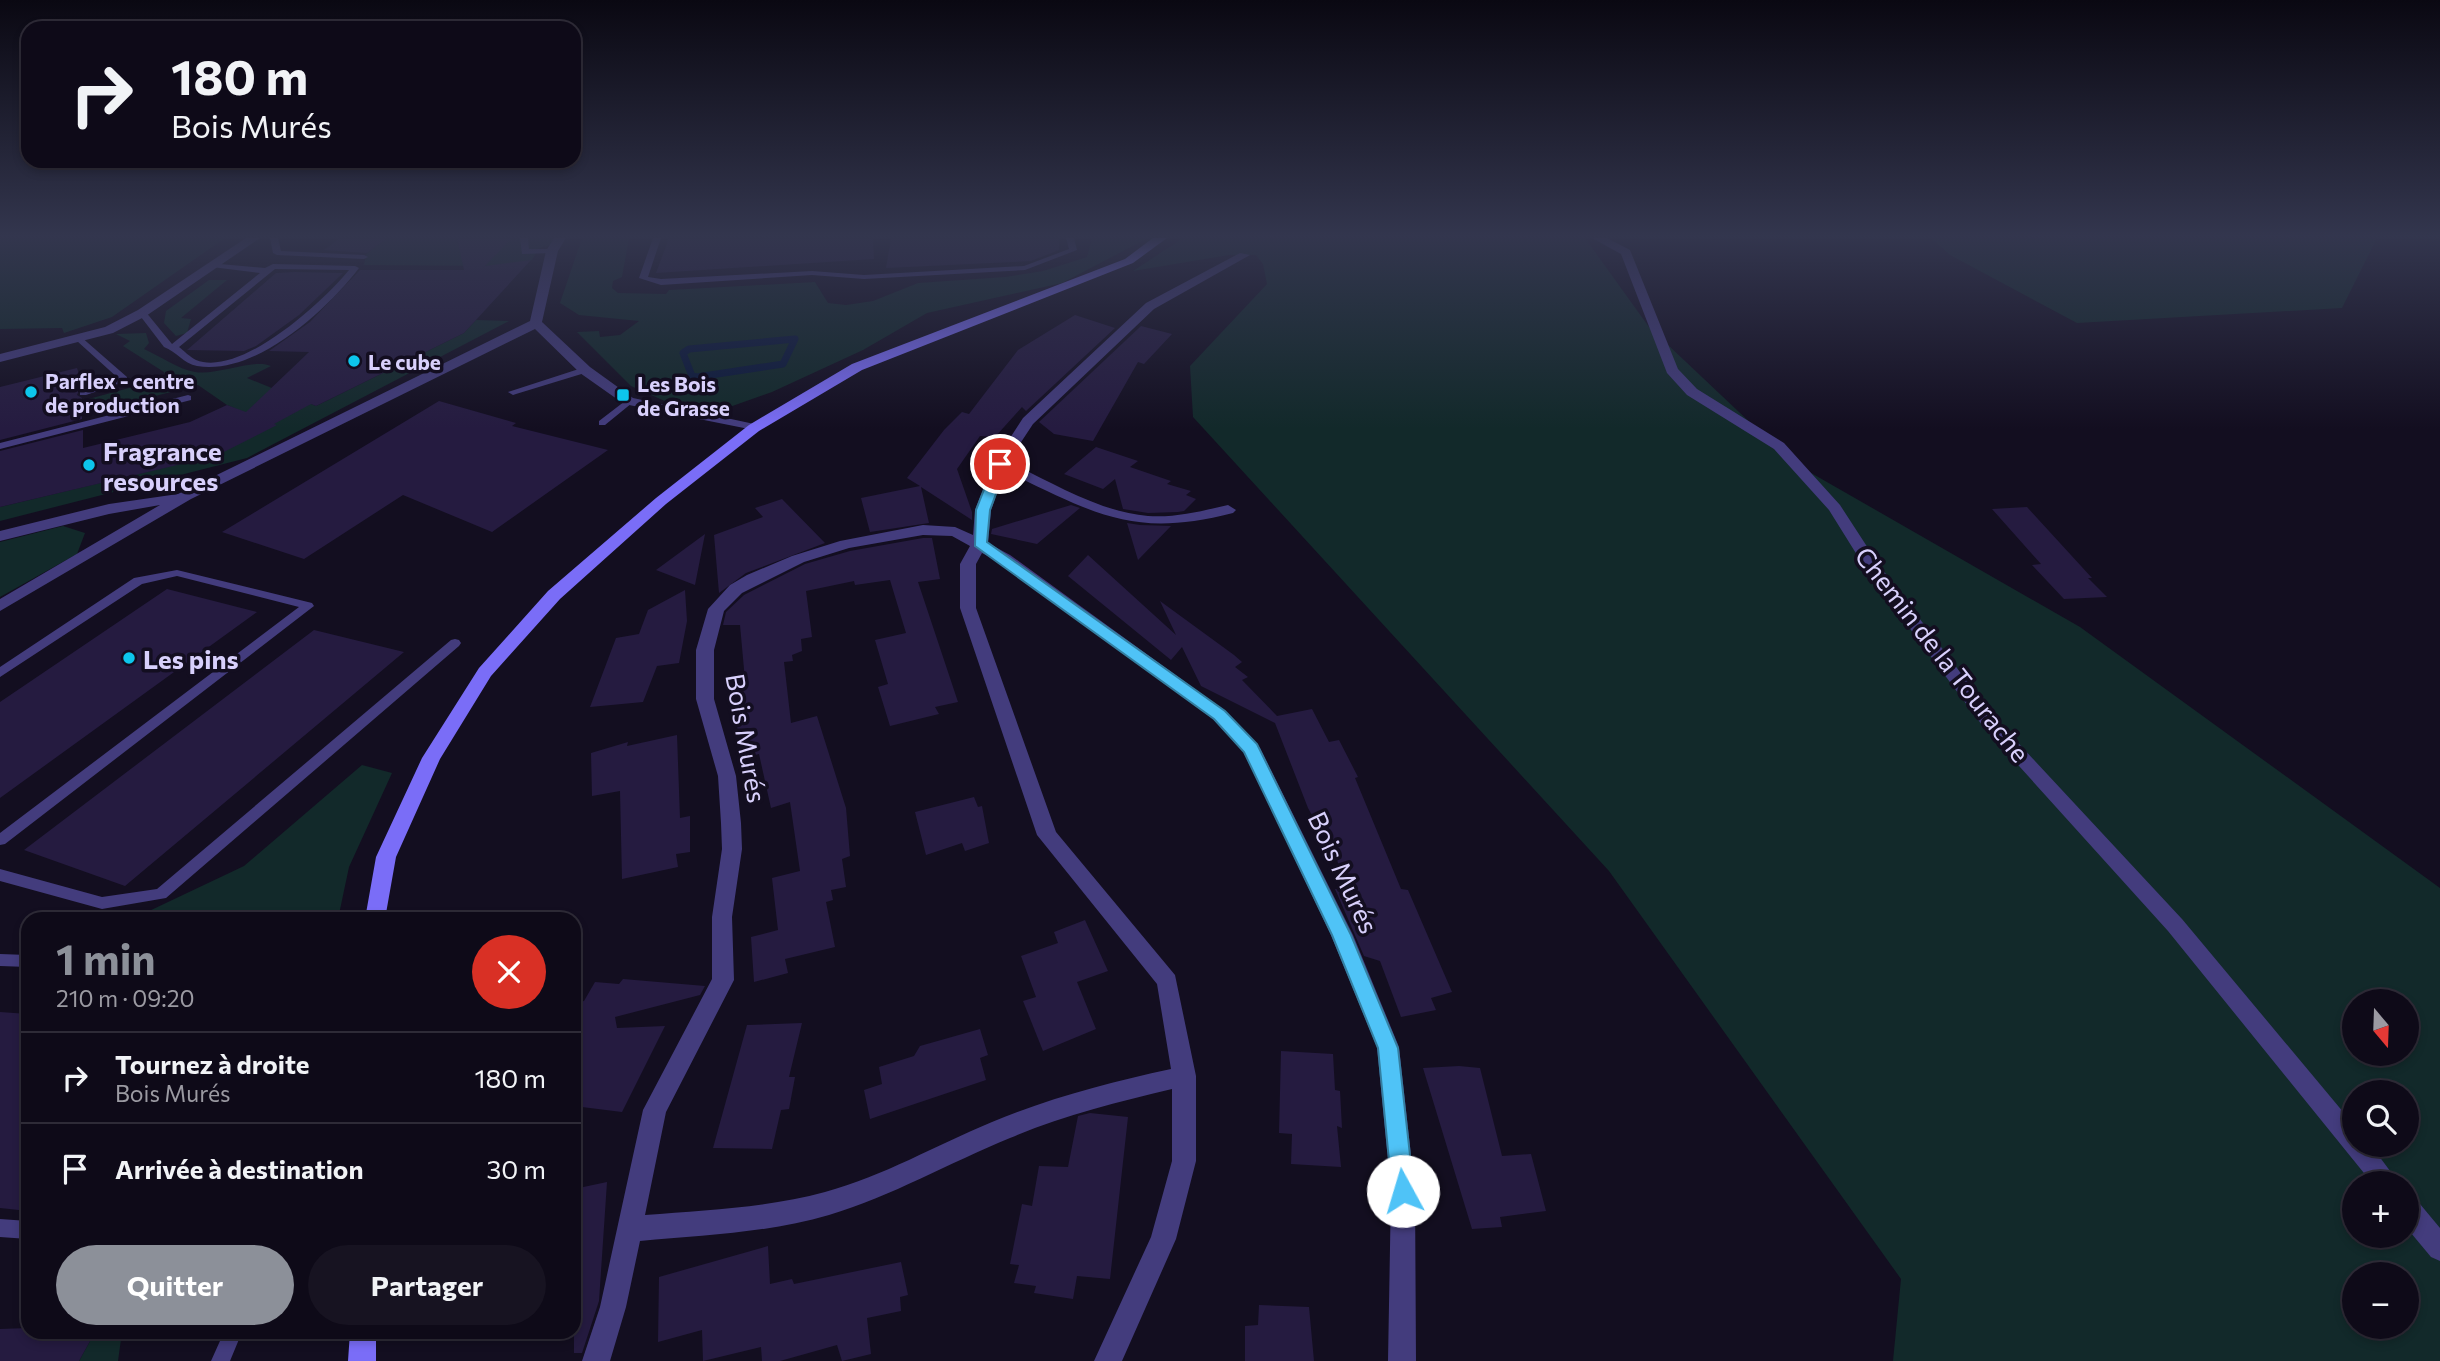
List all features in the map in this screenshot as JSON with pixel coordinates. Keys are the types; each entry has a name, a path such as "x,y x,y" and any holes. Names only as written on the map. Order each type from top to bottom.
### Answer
{"street":[{"path":"0,358 109,330 159,302"},
{"path":"537,323 541,302"},
{"path":"376,912 386,857 431,758 485,672 554,595 661,500 754,428 857,367 1025,302"},
{"path":"1108,1361 1163,1239 1184,1161 1184,1076 1167,981 1047,835 968,608 968,564 980,543 983,510 1000,464 1028,421 1150,306 1158,302"},
{"name":"Chemin de la Tourache","path":"1645,302 1672,370 1692,392 1779,446 1825,498 1872,568 1988,721 2175,925 2342,1129"},
{"path":"537,323 585,370 629,401 754,428"},
{"path":"0,606 186,496 537,323"},
{"path":"1000,464 1108,510 1137,519 1180,519 1228,510"},
{"path":"0,536 109,509 186,496"},
{"name":"Bois Murés","path":"596,1361 613,1307 655,1110 723,980 722,917 732,849 731,823 727,776 705,699 705,650 716,609 736,589 798,559 846,544 923,530 955,532 980,543 1219,715 1251,748 1342,935 1388,1048 1403,1191 1402,1361"},
{"path":"631,1229 777,1215 826,1204 877,1187 1025,1120 1128,1089 1184,1076"},
{"name":"Chemin de la Tourache","path":"2365,1157 2377,1171"},
{"path":"2419,1223 2440,1248"},
{"path":"362,1361 363,1339"}],"lane":[{"path":"173,347 229,302"},
{"path":"142,313 167,345 196,363 235,362 262,350 324,302"},
{"path":"80,339 124,379 83,393"},
{"path":"513,392 585,370"},
{"path":"0,446 188,398"},
{"path":"602,423 629,401"},
{"path":"0,673 138,581 157,575 177,573 308,606 0,839"},
{"path":"0,875 102,903 162,894 455,643"},
{"path":"0,960 21,961"},
{"path":"0,1228 21,1230"},
{"path":"220,1361 230,1339"}],"green space":[{"path":"0,302 134,302 112,317 64,333 62,328 0,329"},
{"path":"179,302 201,302 181,318 191,319 187,333 176,336 164,323 166,311"},
{"path":"827,302 846,305 870,302 979,302 927,313 863,350 772,392 724,409 667,402 631,386 577,332 599,331 600,337 620,335 639,321 579,315 560,303"},
{"path":"1251,302 1631,302 1649,327 1792,462 2080,627 2440,888 2440,1361 1893,1361 1901,1279 1609,871 1193,417 1190,366"},
{"path":"2037,302 2345,302 2342,308 2077,323"},
{"path":"476,320 509,321 247,458 0,521 0,507 217,455 273,424 227,405 198,385 0,436 0,423 166,378 164,372 123,346 130,341 116,334 146,333 149,343 144,349 195,372 214,372 255,364 271,366 247,378 316,406 464,333"},
{"path":"63,526 85,533 77,554 0,597 0,542"},
{"path":"362,765 392,773 349,867 339,912 147,912 244,866"},
{"path":"91,1339 121,1339 118,1361 79,1361"}],"building":[{"path":"243,302 313,302 256,346 244,351 187,350"},
{"path":"330,302 493,302 464,333 316,406 311,404 274,424 277,425 208,460 207,458 0,507 0,451 83,430 83,448 190,422 227,405 246,412 309,352 269,351 310,322"},
{"path":"1075,315 1115,328 1026,411 1022,407 995,437 980,436 957,469 972,512 972,520 921,487 929,523 870,532 861,498 920,486 907,478 944,430 962,412 969,414 1018,350"},
{"path":"1141,326 1172,334 1144,364 1138,362 1093,441 1054,434 1039,422"},
{"path":"77,368 82,383 77,395 82,398 82,419 0,440 0,387"},
{"path":"439,401 516,423 512,426 608,450 492,532 403,495 304,559 222,532"},
{"path":"1096,447 1138,461 1130,467 1171,481 1167,484 1191,491 1186,495 1196,499 1184,511 1178,512 1148,513 1123,509 1115,479 1103,489 1064,474"},
{"path":"782,499 825,543 746,573 719,593 714,535 763,517 755,508"},
{"path":"1071,505 1080,508 1037,544 991,534 992,529"},
{"path":"2027,507 2107,597 2064,599 2032,565 2041,564 1992,509"},
{"path":"1127,523 1140,525 1171,526 1138,560"},
{"path":"705,534 695,585 656,570"},
{"path":"932,538 940,579 918,582 958,702 935,707 939,714 890,726 878,687 888,684 875,640 906,633 890,580 855,585 854,581 806,591 812,637 801,639 802,651 792,655 793,661 784,662 791,723 817,716 846,808 850,856 842,859 846,887 831,890 833,900 826,902 835,947 785,959 788,973 754,982 751,937 778,930 772,878 800,871 790,802 771,808 759,754 747,757 731,709 743,705 738,681 745,680 740,625 723,625 726,612 744,595 805,564 850,551"},
{"path":"1088,555 1176,635 1160,601 1234,655 1242,662 1235,667 1248,677 1242,680 1277,716 1312,709 1329,742 1339,740 1358,777 1355,778 1401,889 1408,890 1452,992 1431,998 1436,1010 1401,1017 1380,961 1364,956 1335,889 1345,889 1328,826 1318,826 1308,808 1275,723 1201,686 1182,647 1171,660 1068,576"},
{"name":"Les pins","path":"167,589 257,612 0,798 0,702"},
{"path":"685,590 687,621 679,663 657,666 643,702 590,707 616,638 639,634 648,610"},
{"path":"314,630 404,652 125,886 24,850"},
{"path":"677,735 680,818 690,816 690,852 676,854 678,867 622,879 620,791 592,796 591,753 628,742 627,746"},
{"path":"974,797 978,807 982,806 989,843 965,851 962,843 926,855 915,812"},
{"path":"1085,920 1108,971 1077,982 1096,1029 1043,1051 1023,1001 1036,997 1021,956 1058,943 1054,932"},
{"path":"623,979 705,986 700,995 615,1017 617,1028 665,1026 622,1112 581,1107 581,1002 595,982 619,984"},
{"path":"0,1012 21,1014 21,1210 0,1208"},
{"path":"802,1023 789,1077 795,1077 789,1109 781,1110 772,1149 713,1148 747,1025"},
{"path":"980,1029 988,1055 980,1058 986,1080 870,1119 864,1090 882,1084 879,1067 914,1056 920,1046"},
{"path":"1281,1051 1333,1054 1335,1090 1340,1091 1342,1128 1337,1126 1341,1167 1291,1164 1292,1134 1279,1133"},
{"path":"1423,1068 1480,1068 1502,1156 1531,1154 1546,1211 1500,1217 1502,1227 1472,1229"},
{"path":"1090,1113 1128,1117 1110,1279 1077,1276 1073,1299 1034,1293 1036,1286 1014,1283 1019,1265 1010,1264 1022,1204 1032,1206 1039,1166 1068,1167 1078,1116"},
{"path":"607,1182 599,1301 582,1353 574,1353 574,1339 581,1339 581,1188"},
{"path":"768,1246 770,1284 792,1279 794,1284 901,1262 908,1295 900,1297 901,1311 867,1318 871,1354 842,1361 837,1345 780,1361 762,1361 761,1347 703,1361 702,1330 658,1342 659,1277"},
{"path":"1259,1305 1309,1307 1314,1361 1245,1361 1245,1326 1258,1325"},
{"path":"21,1328 21,1339 91,1339 79,1361 0,1361 0,1329"}],"waterway":[{"path":"795,339 783,364 697,377 692,376 683,353 689,349 795,339"}],"place":[{"name":"Le cube","path":"354,361"},
{"name":"Parflex - centre de production","path":"31,392"},
{"name":"Les Bois de Grasse","path":"623,395"},
{"name":"Fragrance resources","path":"89,465"},
{"name":"Les pins","path":"129,658"}],"route":[{"path":"1000,464 983,510 980,543 1219,715 1251,748 1342,935 1388,1048 1403,1191"}]}
